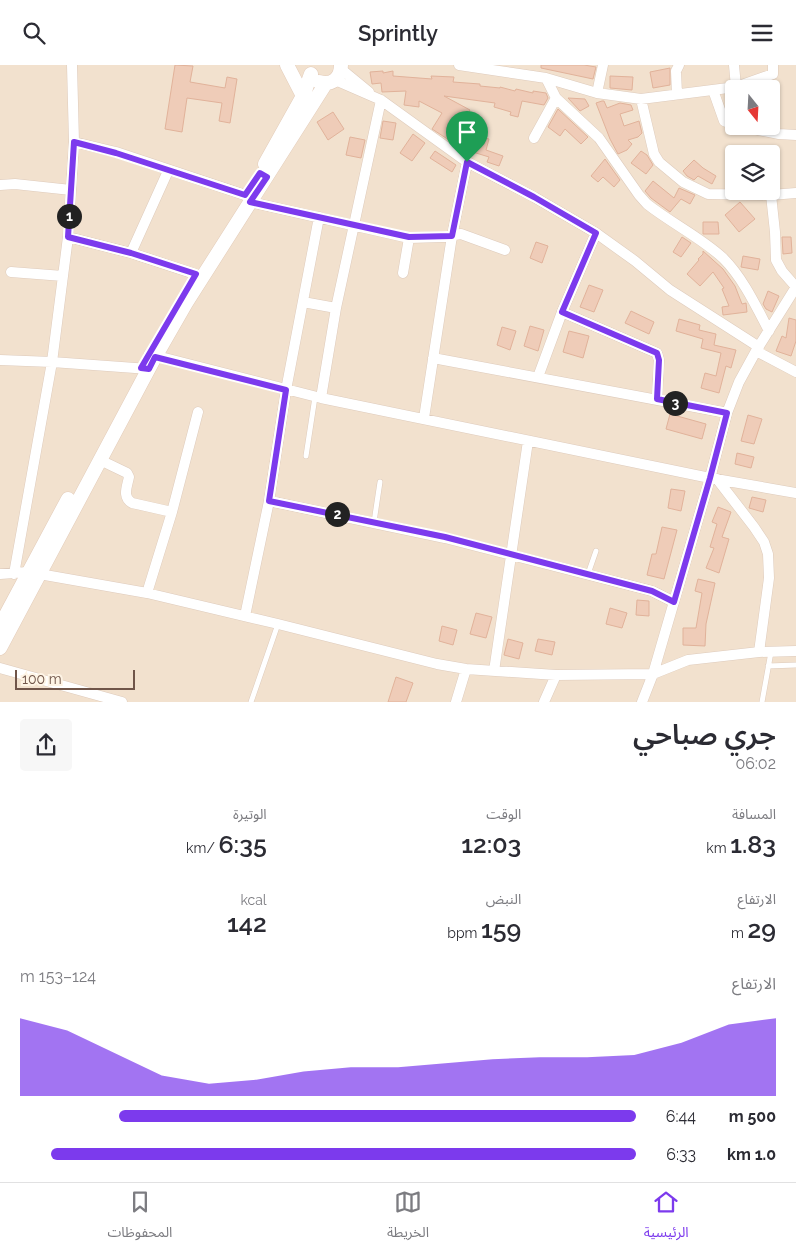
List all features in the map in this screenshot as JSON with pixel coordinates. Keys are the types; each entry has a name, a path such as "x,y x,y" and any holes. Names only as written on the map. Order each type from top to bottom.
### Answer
{"street":[{"path":"0,648 27,573 68,237 74,142 72,65"},
{"path":"287,65 303,96"},
{"path":"459,65 546,78 597,93 642,99 725,88"},
{"path":"597,93 603,65"},
{"path":"677,94 676,71 678,65"},
{"path":"734,65 735,80"},
{"path":"756,80 773,74 772,65"},
{"path":"263,175 303,96 307,68"},
{"path":"307,68 316,81 338,71"},
{"path":"338,71 467,162 534,197 596,233 635,261 670,291 796,373"},
{"path":"183,302 196,274 263,175 338,71"},
{"path":"546,78 556,98 599,138 639,195 647,203 726,261 749,295 769,331"},
{"path":"713,90 725,121"},
{"path":"318,397 354,225 377,98"},
{"path":"534,138 556,98"},
{"path":"642,99 654,154 659,162 683,182 708,195 725,195"},
{"path":"780,134 796,135"},
{"path":"74,142 116,153 247,199 318,217 409,237 461,234 505,251"},
{"path":"424,418 452,236 467,162"},
{"path":"131,253 168,171"},
{"path":"0,185 71,190"},
{"path":"780,194 796,193"},
{"path":"0,626 27,573 148,362 247,199"},
{"path":"642,702 653,674 714,478 727,413 757,349 796,287 782,271 776,260 776,232 772,200"},
{"path":"245,616 269,501 286,390 318,217"},
{"path":"538,377 562,312 596,233"},
{"path":"68,237 131,253 196,274"},
{"path":"403,273 409,237"},
{"path":"11,272 63,276"},
{"path":"303,302 336,308"},
{"path":"562,312 657,353 659,360 657,399"},
{"path":"433,358 727,413"},
{"path":"0,360 148,362 528,441 796,493"},
{"path":"27,573 100,460 148,362"},
{"path":"147,593 172,512 198,412"},
{"path":"494,671 528,441"},
{"path":"100,460 127,473 129,477 126,495 128,501 172,512"},
{"path":"714,478 754,527 764,542 768,554 770,578 759,652"},
{"path":"269,501 445,537 652,591 674,602"},
{"path":"0,574 27,573 147,593 415,659 466,669 556,675 653,674 688,660 759,652 796,651"},
{"path":"0,668 122,702"},
{"path":"456,702 466,669"},
{"path":"544,702 556,675"}],"lane":[{"path":"306,456 318,397"},
{"path":"374,522 380,482"},
{"path":"588,574 596,551"},
{"path":"251,702 278,624"},
{"path":"762,702 771,652"},
{"path":"768,666 796,665"}],"shaded area":[{"path":"0,65 796,65 796,702 0,702"}],"building":[{"path":"175,65 193,66 190,82 225,88 227,77 237,79 230,123 219,121 222,103 187,98 182,132 165,129"},
{"path":"541,65 584,65 596,67 593,79 541,68"},
{"path":"670,68 670,85 653,88 650,72"},
{"path":"383,71 383,73 393,71 393,76 432,79 431,76 454,77 453,82 480,84 480,86 500,87 515,91 516,89 533,93 533,91 546,93 548,98 544,105 522,101 518,117 510,115 511,112 494,107 495,103 444,96 470,110 460,127 477,138 478,136 489,139 486,150 503,156 499,166 487,162 489,157 463,149 432,129 442,113 419,101 419,107 404,105 406,91 382,92 381,83 372,84 370,72"},
{"path":"610,76 633,77 632,90 610,88"},
{"path":"568,98 585,99 589,106 580,111"},
{"path":"604,101 607,108 620,103 631,105 633,110 620,114 624,126 639,121 642,133 638,137 628,140 632,144 627,150 618,154 596,103"},
{"path":"558,109 588,137 581,144 565,129 560,136 548,127"},
{"path":"333,112 344,129 328,140 317,122"},
{"path":"383,121 396,123 393,140 380,138"},
{"path":"413,134 425,143 412,161 400,153"},
{"path":"350,137 365,140 361,158 346,155"},
{"path":"435,151 456,165 452,172 430,158"},
{"path":"641,151 647,155 653,165 646,174 631,163"},
{"path":"605,159 620,180 614,187 603,177 598,182 591,176"},
{"path":"694,160 716,176 712,184 698,176 694,180 683,171"},
{"path":"653,181 674,198 679,188 695,195 690,204 681,199 670,212 651,198 645,191"},
{"path":"740,202 755,219 739,232 725,215"},
{"path":"703,222 718,222 719,234 703,234"},
{"path":"682,237 691,243 681,257 673,252"},
{"path":"782,237 791,237 792,253 783,254"},
{"path":"536,242 548,246 542,263 530,258"},
{"path":"703,251 723,269 735,286 742,304 746,303 747,312 723,315 722,307 729,306 722,289 724,288 713,272 700,286 687,274 699,260"},
{"path":"743,256 760,259 758,270 741,267"},
{"path":"589,285 603,290 594,312 580,307"},
{"path":"768,291 779,296 772,312 766,309 763,304"},
{"path":"631,311 654,322 649,334 625,323"},
{"path":"789,318 796,320 796,341 791,356 776,351 782,336 786,338"},
{"path":"679,319 700,325 699,330 716,334 714,345 736,350 731,368 726,366 719,393 701,388 705,373 716,376 721,353 701,348 703,339 676,331"},
{"path":"530,326 544,330 538,351 524,346"},
{"path":"502,327 516,331 510,350 497,345"},
{"path":"569,331 589,336 583,358 563,352"},
{"path":"670,414 706,424 702,439 666,429"},
{"path":"748,415 762,419 754,444 741,441"},
{"path":"737,453 754,457 751,468 735,464"},
{"path":"671,489 685,491 681,511 668,508"},
{"path":"752,497 766,500 763,512 749,508"},
{"path":"718,507 731,512 722,537 729,539 719,573 706,568 714,548 710,547 717,524 712,522"},
{"path":"662,527 677,530 664,579 647,575 652,554 656,554"},
{"path":"698,579 715,583 706,624 705,646 683,645 683,628 696,628 702,593 695,591"},
{"path":"637,600 649,601 649,616 636,615"},
{"path":"610,608 627,613 622,628 606,624"},
{"path":"476,613 492,617 486,638 470,634"},
{"path":"442,626 457,630 453,645 439,641"},
{"path":"508,639 523,643 519,659 504,655"},
{"path":"538,639 555,642 552,655 535,651"},
{"path":"396,677 413,683 406,702 388,702"}],"route":[{"path":"74,142 116,153 245,195 260,173 267,177 250,202 267,204 409,237 452,236 467,162 534,197 596,233 562,312 657,353 659,360 657,399 727,413 674,602 652,591 445,537 269,501 286,390 155,357 149,369 141,368 196,274 131,253 68,237 74,142"}]}
